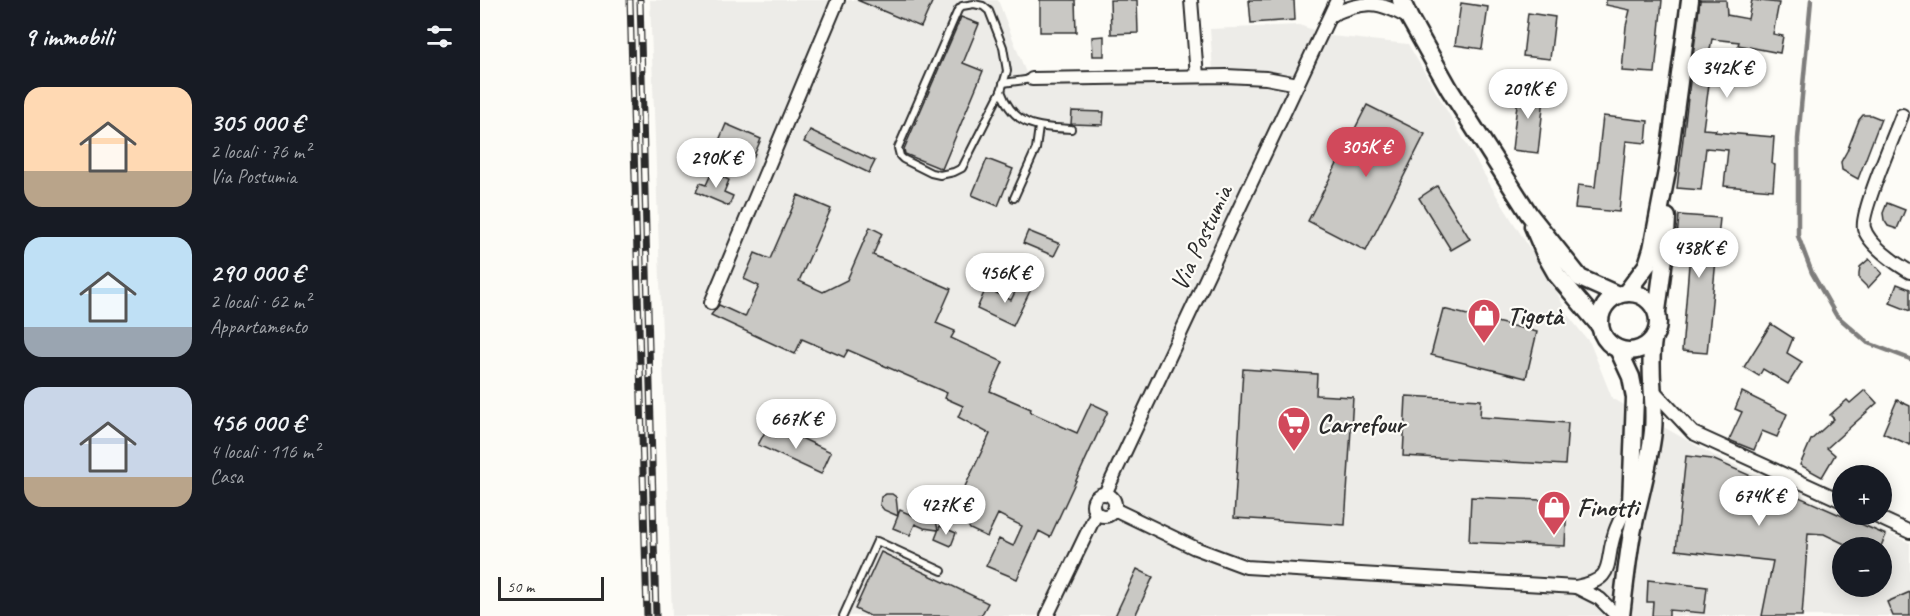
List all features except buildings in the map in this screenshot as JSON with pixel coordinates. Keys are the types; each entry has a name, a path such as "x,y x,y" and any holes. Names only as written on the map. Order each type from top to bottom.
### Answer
{"main road":[{"path":"1401,0 1450,90 1529,214 1580,278 1622,294 1634,293 1648,299 1657,311"},
{"path":"1600,326 1600,318 1606,304 1622,294 1647,265 1652,249 1667,171 1690,0"},
{"path":"1619,616 1631,538 1647,468 1655,412 1650,367 1653,340 1659,327 1657,311 1665,251 1669,182 1667,171"},
{"path":"1529,214 1545,254 1557,274 1600,326 1606,340 1618,349 1633,351 1640,350 1653,340"},
{"path":"1618,349 1634,386 1655,412"},
{"path":"1631,538 1636,408 1634,386"}],"street":[{"path":"711,303 838,0"},
{"path":"1191,0 1197,76"},
{"name":"Via Postumia","path":"1105,494 1337,0"},
{"path":"1330,16 1346,4 1359,0 1373,0 1410,19"},
{"path":"1032,79 1197,76 1266,78 1298,84"},
{"path":"1902,115 1863,223 1864,231 1877,245 1910,272"},
{"path":"1654,391 1693,433 1832,496"},
{"path":"1655,412 1680,419"},
{"path":"1096,514 1093,501 1098,495 1105,494 1113,500 1114,509"},
{"path":"1114,509 1195,548 1246,567 1576,587 1591,584 1603,576 1609,562 1615,532 1631,498"},
{"path":"1096,514 1106,516 1114,509"},
{"path":"1047,616 1096,514"},
{"path":"1892,524 1910,532"},
{"path":"1576,587 1600,599 1619,616"}],"lane":[{"path":"962,6 983,6 990,10 1003,47 1007,71 1003,83 962,168 940,175 919,168 900,156 898,148 900,141 962,6"},
{"path":"1003,83 1032,79"},
{"path":"1001,91 1006,105 1022,122 1039,127 1071,129"},
{"path":"1014,198 1036,149 1039,127"},
{"path":"843,616 877,541 942,571"}],"shaded area":[{"path":"650,0 998,0 1026,73 1213,70 1210,29 1299,25 1331,36 1408,44 1498,198 1556,290 1567,314 1590,343 1612,398 1715,456 1832,508 1832,525 1870,525 1910,543 1910,616 672,616"}],"waterway":[{"path":"1811,0 1798,139 1798,236 1812,273 1836,315 1868,343 1910,359"}],"railway":[{"path":"630,0 647,616"},
{"path":"640,0 656,616"}],"place":[{"name":"Tigotà","path":"1484,344"},
{"name":"Carrefour","path":"1294,452"},
{"name":"Finotti","path":"1554,536"}]}
